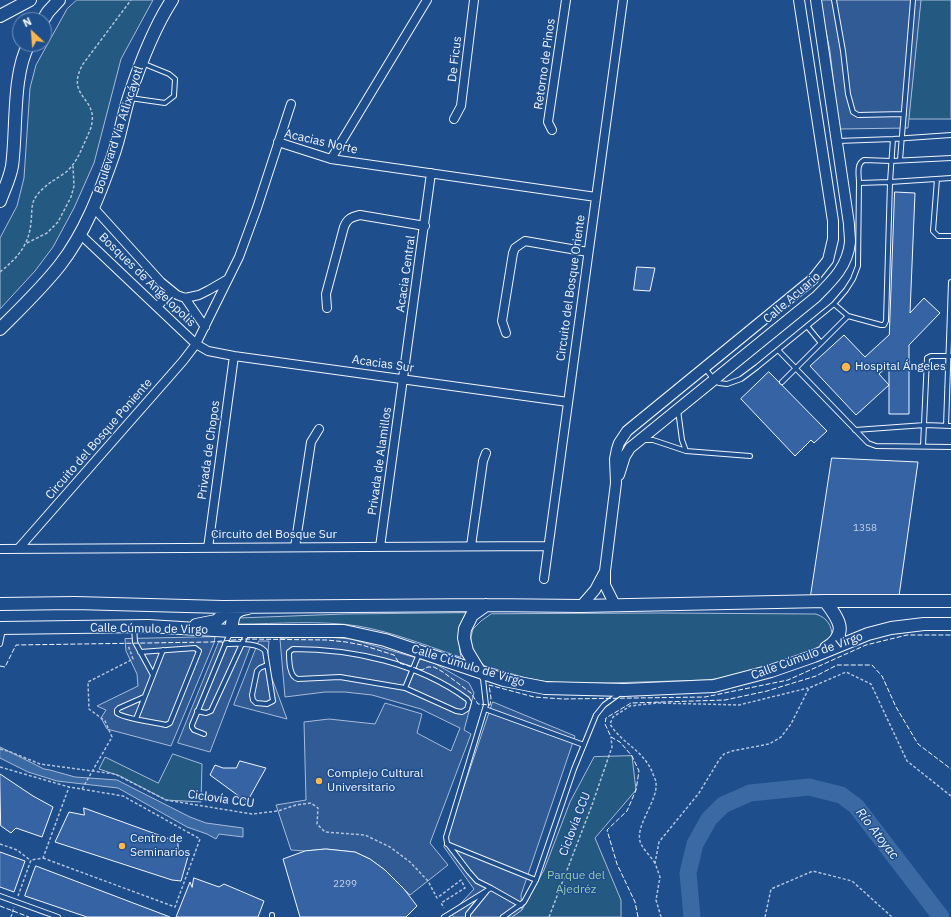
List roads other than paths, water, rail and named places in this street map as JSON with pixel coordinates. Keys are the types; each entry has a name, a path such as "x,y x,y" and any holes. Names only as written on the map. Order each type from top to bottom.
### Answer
{"main road":[{"path":"0,16 30,0"},
{"path":"48,12 59,0"},
{"name":"Boulevard Vía Atlixcáyotl","path":"0,329 41,288 56,270 80,234 93,207 114,155 129,98 141,62 163,14 172,0"},
{"path":"0,201 12,167 18,82 26,52"},
{"path":"814,656 832,645 838,637 840,629 838,620 825,601"},
{"name":"Calle Cúmulo de Virgo","path":"2,603 224,606 581,606 825,601 951,601"},
{"path":"230,631 233,617 240,609 277,605"},
{"path":"478,671 467,651 464,638 465,629 472,615 486,605"},
{"path":"181,628 216,621 222,615 224,606"},
{"name":"Calle Cúmulo de Virgo","path":"1,628 134,626 230,631 344,631 385,640 504,680 545,688 624,690 714,686 772,671 868,634 891,628 924,624 951,624"}],"street":[{"path":"331,159 427,0"},
{"name":"De Ficus","path":"454,119 461,106 474,0"},
{"name":"Retorno de Pinos","path":"552,130 548,122 566,0"},
{"name":"Circuito del Bosque Oriente","path":"544,579 623,0"},
{"name":"Calle Acuario","path":"615,605 605,585 605,571 616,483 617,449 623,436 627,430 813,279 828,260 833,240 833,221 799,0"},
{"name":"Calle Acuario","path":"616,483 627,452 816,297 835,278 846,260 850,243 849,224 816,0"},
{"path":"810,75 826,71"},
{"path":"278,142 291,104"},
{"name":"Acacias Norte","path":"196,344 245,243 278,142 331,159 596,197"},
{"name":"Acacia Central","path":"403,378 425,226 431,173"},
{"name":"Bosques de Angelopolis","path":"93,207 161,282 171,291 185,298 205,327"},
{"path":"327,308 326,294 344,227 347,221 353,216 360,215 425,226"},
{"name":"Bosques de Angelopolis","path":"80,234 196,344"},
{"path":"506,333 502,321 515,248 525,242 588,252"},
{"name":"Bosques de Angelopolis","path":"185,298 209,290 228,279"},
{"path":"157,307 171,291"},
{"name":"Acacias Sur","path":"196,344 208,351 234,356 403,378 568,402"},
{"name":"Circuito del Bosque Poniente","path":"20,548 183,361 196,344"},
{"name":"Privada de Chopos","path":"208,548 234,356"},
{"name":"Privada de Alamillos","path":"380,547 403,378"},
{"path":"295,547 311,442 319,428"},
{"path":"471,546 483,461 486,453"},
{"name":"Circuito del Bosque Sur","path":"0,548 548,546"},
{"name":"Calle Acuario","path":"581,606 595,590 605,571"}],"lane":[{"path":"834,0 851,109 855,115 904,114"},
{"path":"900,160 913,0"},
{"path":"129,98 165,103 174,96 175,80 169,74 141,62"},
{"path":"837,141 901,139 951,135"},
{"path":"834,304 848,316 881,325 884,325 886,321 890,182 893,139"},
{"path":"704,368 714,380 719,383 727,384 741,379 834,304 846,290 853,279 858,266 860,162 864,160 891,161 951,158"},
{"path":"859,183 951,178"},
{"path":"937,179 933,231 938,236 951,236"},
{"path":"946,426 951,282"},
{"path":"782,382 848,316"},
{"path":"807,326 821,343"},
{"path":"778,350 868,443 876,446 951,447"},
{"path":"923,446 927,358 931,356 949,356"},
{"path":"678,410 682,440 686,451"},
{"path":"855,430 925,425 951,426"},
{"path":"640,440 653,440 686,451 750,456"},
{"path":"134,626 135,640 153,675"},
{"path":"0,644 1,628"},
{"path":"204,734 194,730 192,727 197,710 230,631"},
{"path":"197,710 208,713 211,711 248,631"},
{"path":"225,644 242,644 263,648 265,651 268,665 273,701 267,704 256,703 253,700 252,695 258,671 260,668 268,665"},
{"path":"140,652 195,648 198,649 199,654 170,724 166,725 136,719 117,713 117,710 144,697"},
{"path":"293,649 315,649 375,658 413,670 434,680 467,699 469,702 466,710 462,712 456,711 405,688 340,677 294,678 292,675 289,652 293,649"},
{"path":"136,719 163,650"},
{"path":"405,688 420,651"},
{"path":"478,671 483,679 486,704 446,837 447,843 477,881 521,904"},
{"path":"503,917 521,904 527,897 536,880 574,769 596,715 604,705 624,690"},
{"path":"485,709 584,745"},
{"path":"447,843 536,880"},
{"path":"446,916 491,888"},
{"path":"468,917 468,914 486,892"},
{"path":"0,896 58,917"}],"waterway":[{"name":"Río Atoyac","path":"692,917 688,873 695,844 709,819 723,805 750,793 809,787 841,795 856,806 941,917"}],"place":[{"name":"Hospital Ángeles","path":"846,367"},
{"name":"Complejo Cultural Universitario","path":"319,781"},
{"name":"Centro de Seminarios","path":"122,846"}],"park label":[{"name":"Parque del Ajedréz","path":"576,883"}]}
